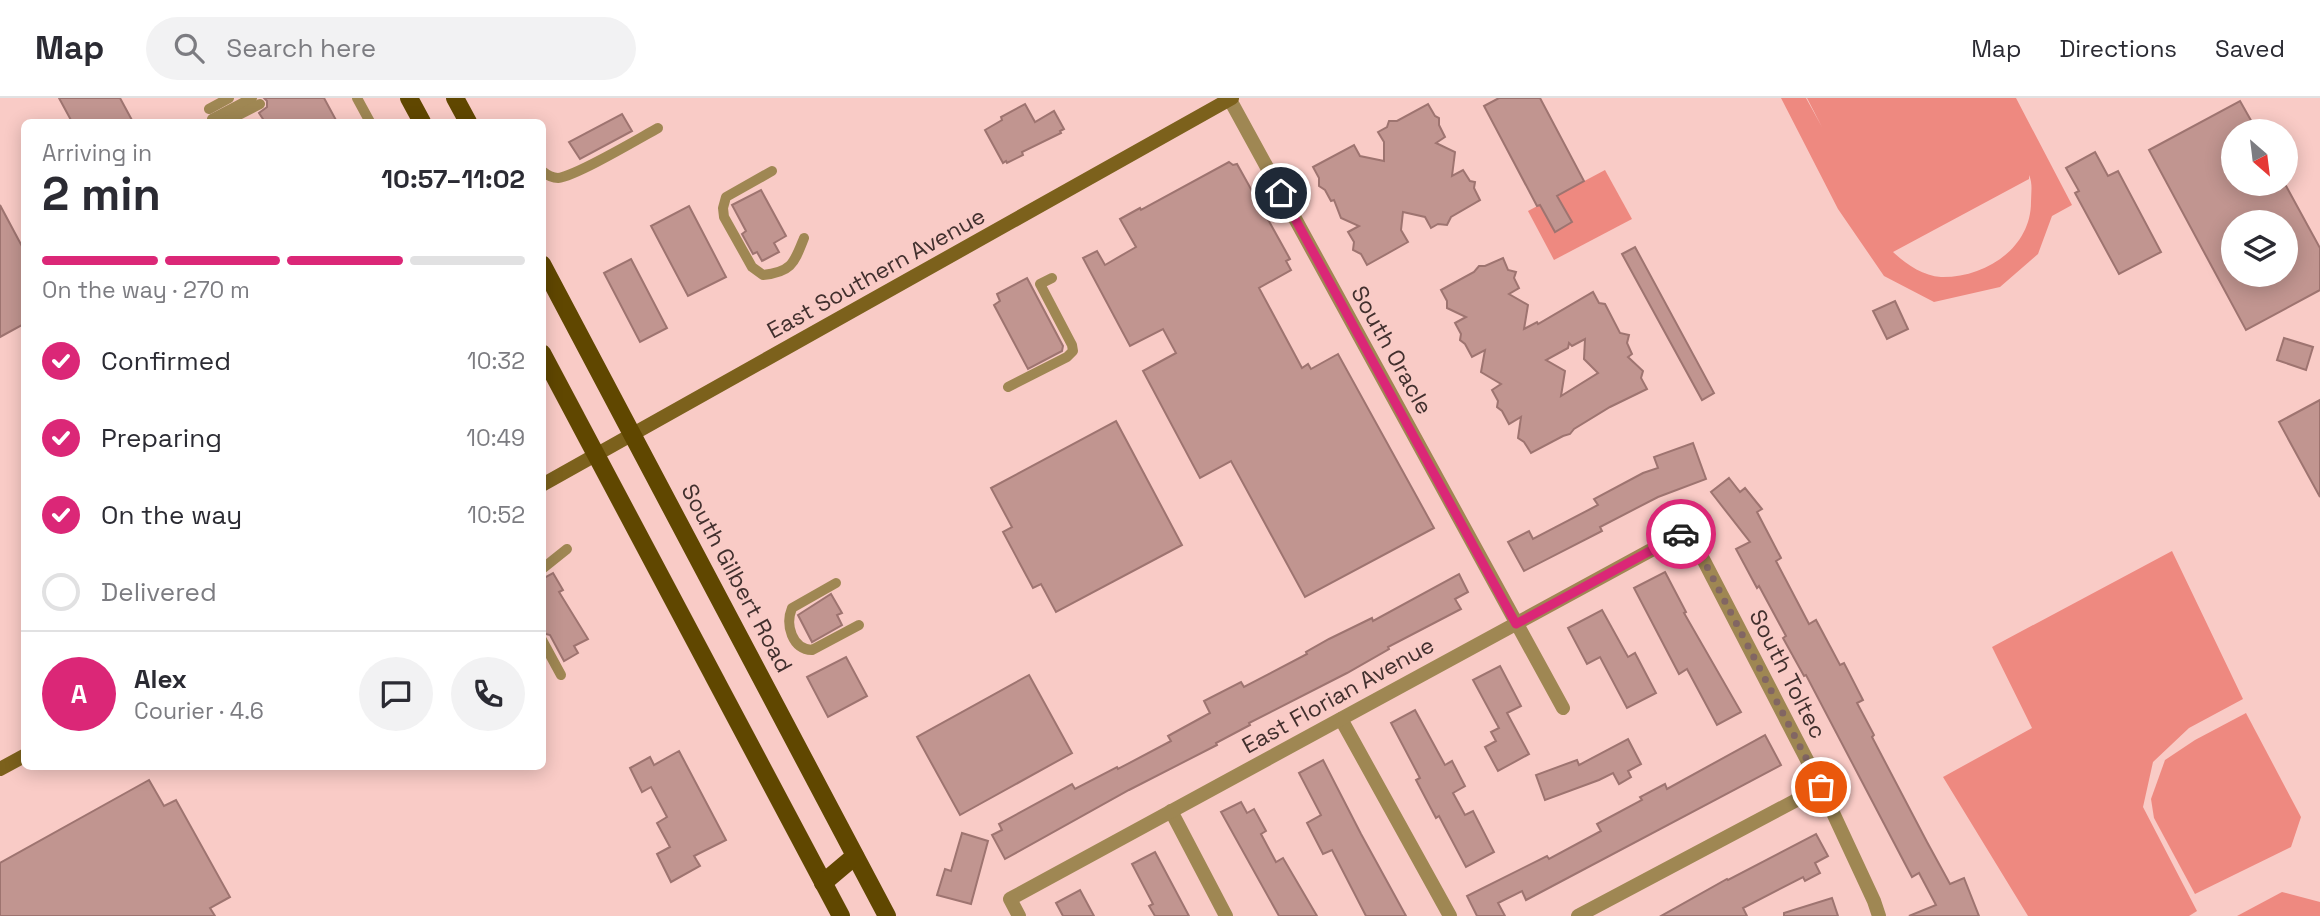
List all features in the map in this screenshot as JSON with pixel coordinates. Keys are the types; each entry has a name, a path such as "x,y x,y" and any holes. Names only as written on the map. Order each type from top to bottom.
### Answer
{"main road":[{"path":"409,98 420,119"},
{"path":"455,98 466,119"},
{"name":"East Southern Avenue","path":"546,483 597,457 1230,98"},
{"name":"South Gilbert Road","path":"546,271 887,916"},
{"path":"546,361 841,916"},
{"path":"0,769 21,758"},
{"path":"824,883 855,856"}],"street":[{"name":"South Oracle","path":"1230,98 1563,708"},
{"name":"East Florian Avenue","path":"1019,916 1010,899 1688,530"},
{"name":"South Toltec","path":"1688,530 1821,787 1879,916"},
{"path":"1341,719 1450,916"},
{"path":"1578,916 1821,787"},
{"path":"1171,811 1226,916"}],"lane":[{"path":"210,109 229,98"},
{"path":"357,98 368,119"},
{"path":"210,109 256,101"},
{"path":"229,119 256,101"},
{"path":"546,174 558,178 575,172 658,128"},
{"path":"772,171 726,197 724,217 752,267 763,275 786,270 794,261 804,237"},
{"path":"1008,387 1067,357 1073,351 1040,284 1052,278"},
{"path":"546,566 567,550"},
{"path":"836,583 792,608 788,620 796,643 812,650 859,625"},
{"path":"546,647 561,675"}],"shaded area":[{"path":"1781,98 1806,98 1822,127 1807,98 2016,98 2072,205 2052,216 2038,254 2000,287 1934,302 1884,276 1838,209","holes":["2029,175 2031,202 2029,219 2023,234 2002,258 1988,266 1957,276 1934,276 1915,269 1893,252 2029,179"]},
{"path":"1605,170 1632,219 1554,260 1528,211"},
{"path":"2172,551 2243,699 2189,728 2153,762 2143,807 2197,911 2189,916 2028,916 1943,777 2032,728 1992,647"},
{"path":"2246,713 2301,817 2291,847 2195,894 2154,818 2151,799 2165,760 2195,740"},
{"path":"2282,892 2320,902 2320,916 2237,916"}],"building":[{"path":"59,98 120,98 131,119 70,119"},
{"path":"264,98 324,98 335,119 263,119 259,113 267,107"},
{"path":"1499,98 1540,98 1584,181 1557,196 1572,222 1555,232 1540,205 1537,206 1484,106"},
{"path":"2240,101 2250,119 2221,119 2221,196 2292,196 2320,248 2320,290 2246,330 2223,287 2298,287 2298,210 2221,210 2221,284 2149,150"},
{"path":"1025,104 1035,122 1054,111 1064,129 1022,152 1023,155 1003,163 985,130 1002,120 1001,117"},
{"path":"1428,104 1439,118 1439,125 1445,137 1436,143 1455,152 1452,176 1463,170 1470,181 1475,182 1474,188 1480,200 1451,217 1447,225 1438,224 1431,228 1425,217 1403,212 1401,230 1408,242 1367,265 1361,254 1353,250 1354,242 1348,232 1359,226 1341,218 1334,200 1331,201 1325,190 1319,186 1319,178 1313,167 1354,145 1360,156 1384,161 1384,142 1378,132 1387,127 1389,121 1397,121"},
{"path":"622,114 632,131 580,159 569,142"},
{"path":"2095,152 2108,176 2118,171 2161,252 2119,274 2075,193 2079,191 2066,168"},
{"path":"1229,162 1237,164 1290,259 1286,261 1291,270 1259,288 1302,368 1308,364 1311,369 1338,354 1434,528 1305,597 1231,461 1200,478 1143,371 1176,353 1163,329 1130,346 1083,258 1097,251 1105,265 1136,247 1120,219"},
{"path":"761,190 786,236 774,243 779,252 762,261 757,252 753,254 742,234 746,231 732,205"},
{"path":"0,205 21,244 21,326 0,337"},
{"path":"689,206 726,277 688,296 651,226"},
{"path":"1635,247 1714,393 1702,400 1622,254"},
{"path":"1503,258 1508,270 1516,272 1514,278 1519,288 1509,294 1528,305 1524,329 1537,322 1538,324 1593,292 1599,303 1605,304 1620,333 1629,335 1627,343 1632,354 1628,357 1643,371 1641,378 1647,389 1610,407 1570,434 1531,453 1518,438 1521,417 1509,424 1497,407 1498,401 1492,390 1501,384 1481,372 1485,350 1472,357 1460,340 1461,334 1455,323 1466,317 1447,308 1447,301 1441,290 1474,272 1479,266","holes":["1585,339 1584,359 1598,373 1561,396 1565,371 1546,360 1568,348 1569,343 1572,346"]},
{"path":"631,259 667,328 640,342 604,273"},
{"path":"1027,278 1063,346 1062,351 1028,369 994,305 1000,301 997,294"},
{"path":"1895,301 1908,329 1887,339 1873,311"},
{"path":"2284,338 2313,347 2306,370 2277,360"},
{"path":"2320,400 2320,497 2279,422"},
{"path":"1116,421 1182,545 1056,612 1041,584 1033,588 1003,532 1012,527 991,488"},
{"path":"1693,443 1706,479 1658,497 1600,527 1602,531 1524,571 1508,542 1529,531 1533,539 1598,505 1594,499 1658,468 1654,457"},
{"path":"1729,478 1740,492 1745,488 1762,509 1757,512 1781,558 1776,561 1809,624 1816,620 1840,665 1844,663 1863,700 1857,703 1874,735 1872,737 1927,842 1950,884 1964,878 1979,916 1909,916 1936,905 1919,873 1912,877 1806,675 1804,676 1783,638 1786,636 1736,549 1750,542 1711,492"},
{"path":"1665,572 1686,612 1684,613 1741,712 1717,725 1687,669 1679,674 1634,588"},
{"path":"553,573 563,590 559,592 588,639 574,646 578,653 564,661 550,635 546,634 546,577"},
{"path":"1459,574 1468,592 1455,599 1461,609 1005,859 992,835 1002,830 999,824 1072,784 1075,789 1171,741 1168,736 1210,713 1204,701 1241,682 1244,687 1307,654 1306,652 1329,639 1372,618 1373,621"},
{"path":"831,594 842,613 837,615 842,625 812,642 798,615"},
{"path":"1602,610 1628,657 1635,653 1656,693 1627,708 1600,657 1587,664 1568,628"},
{"path":"846,657 867,696 828,717 807,677"},
{"path":"1500,666 1521,706 1507,713 1529,754 1498,771 1485,747 1496,741 1491,732 1499,728 1473,680"},
{"path":"1029,675 1072,753 960,815 917,737"},
{"path":"1415,710 1445,765 1452,761 1465,786 1453,793 1465,815 1473,811 1494,852 1466,867 1416,780 1420,778 1391,723"},
{"path":"1765,735 1781,765 1526,900 1522,891 1498,903 1505,916 1477,916 1467,896 1547,856 1549,859 1601,831 1597,824 1642,800 1640,797 1665,784 1667,789"},
{"path":"1628,739 1641,764 1628,771 1631,777 1619,784 1613,773 1545,800 1536,775 1577,760 1579,765"},
{"path":"679,751 726,840 694,856 700,866 671,882 657,854 670,847 657,823 667,817 651,787 642,792 630,768 650,757 654,765"},
{"path":"1323,760 1406,916 1366,916 1332,850 1323,854 1307,823 1321,815 1299,773"},
{"path":"149,780 164,806 176,800 230,897 210,908 215,916 0,916 0,863"},
{"path":"1241,802 1247,813 1254,809 1266,831 1261,834 1276,862 1283,858 1317,916 1279,916 1221,812"},
{"path":"962,833 988,841 971,904 937,895 945,869 951,871"},
{"path":"1816,834 1828,856 1815,863 1820,873 1805,881 1803,877 1743,908 1747,916 1661,916 1727,879"},
{"path":"1155,852 1189,916 1155,916 1149,906 1153,904 1132,864"},
{"path":"1080,890 1094,916 1063,916 1056,903"},
{"path":"1832,898 1838,916 1784,916 1784,913"}],"way so far":[{"path":"1681,534 1688,530 1821,787"}],"route":[{"path":"1281,193 1516,624 1681,534"}]}
